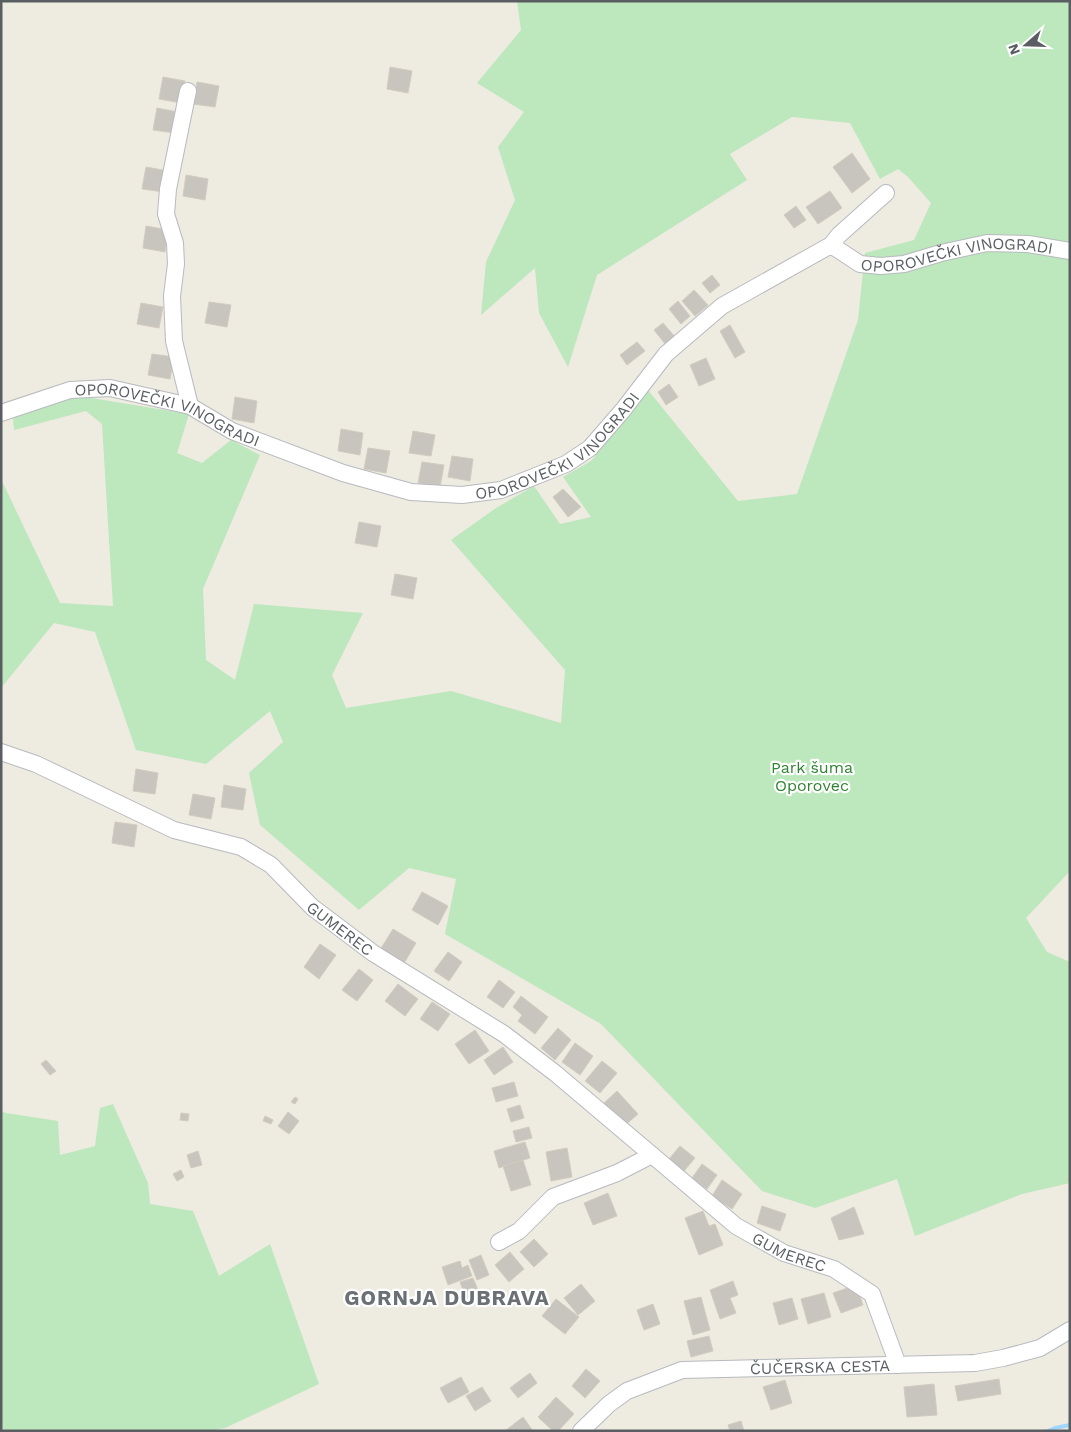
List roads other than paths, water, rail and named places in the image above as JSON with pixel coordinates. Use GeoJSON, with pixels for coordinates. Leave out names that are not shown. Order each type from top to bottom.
{"type":"FeatureCollection","features":[{"type":"Feature","properties":{"kind":"street"},"geometry":{"type":"LineString","coordinates":[[188,91],[168,189],[166,214],[175,243],[176,264],[172,296],[174,341],[190,406]]}},
{"type":"Feature","properties":{"kind":"street"},"geometry":{"type":"LineString","coordinates":[[831,245],[886,193]]}},
{"type":"Feature","properties":{"kind":"street","name":"OPOROVEČKI VINOGRADI"},"geometry":{"type":"LineString","coordinates":[[1,413],[70,390],[110,388],[190,406],[232,431],[343,473],[412,492],[462,495],[501,490],[566,464],[590,448],[623,410],[666,354],[722,306],[831,245],[860,264],[881,266],[904,264],[941,253],[987,243],[1028,244],[1070,251]]}},
{"type":"Feature","properties":{"kind":"street","name":"GUMEREC"},"geometry":{"type":"LineString","coordinates":[[1,752],[36,764],[174,830],[242,847],[271,865],[312,907],[373,953],[504,1034],[555,1073],[736,1226],[784,1253],[834,1269],[872,1294],[898,1365]]}},
{"type":"Feature","properties":{"kind":"street"},"geometry":{"type":"LineString","coordinates":[[499,1242],[519,1231],[553,1197],[617,1173],[652,1155]]}},
{"type":"Feature","properties":{"kind":"street","name":"ČUČERSKA CESTA"},"geometry":{"type":"LineString","coordinates":[[581,1431],[609,1404],[627,1391],[682,1370],[975,1363],[1040,1348],[1070,1330]]}},
{"type":"Feature","properties":{"kind":"waterway"},"geometry":{"type":"LineString","coordinates":[[1048,1431],[1070,1425]]}},
{"type":"Feature","properties":{"kind":"district","name":"GORNJA DUBRAVA"},"geometry":{"type":"Point","coordinates":[447,1298]}},
{"type":"Feature","properties":{"kind":"park label","name":"Park šuma Oporovec"},"geometry":{"type":"Point","coordinates":[812,776]}}]}
